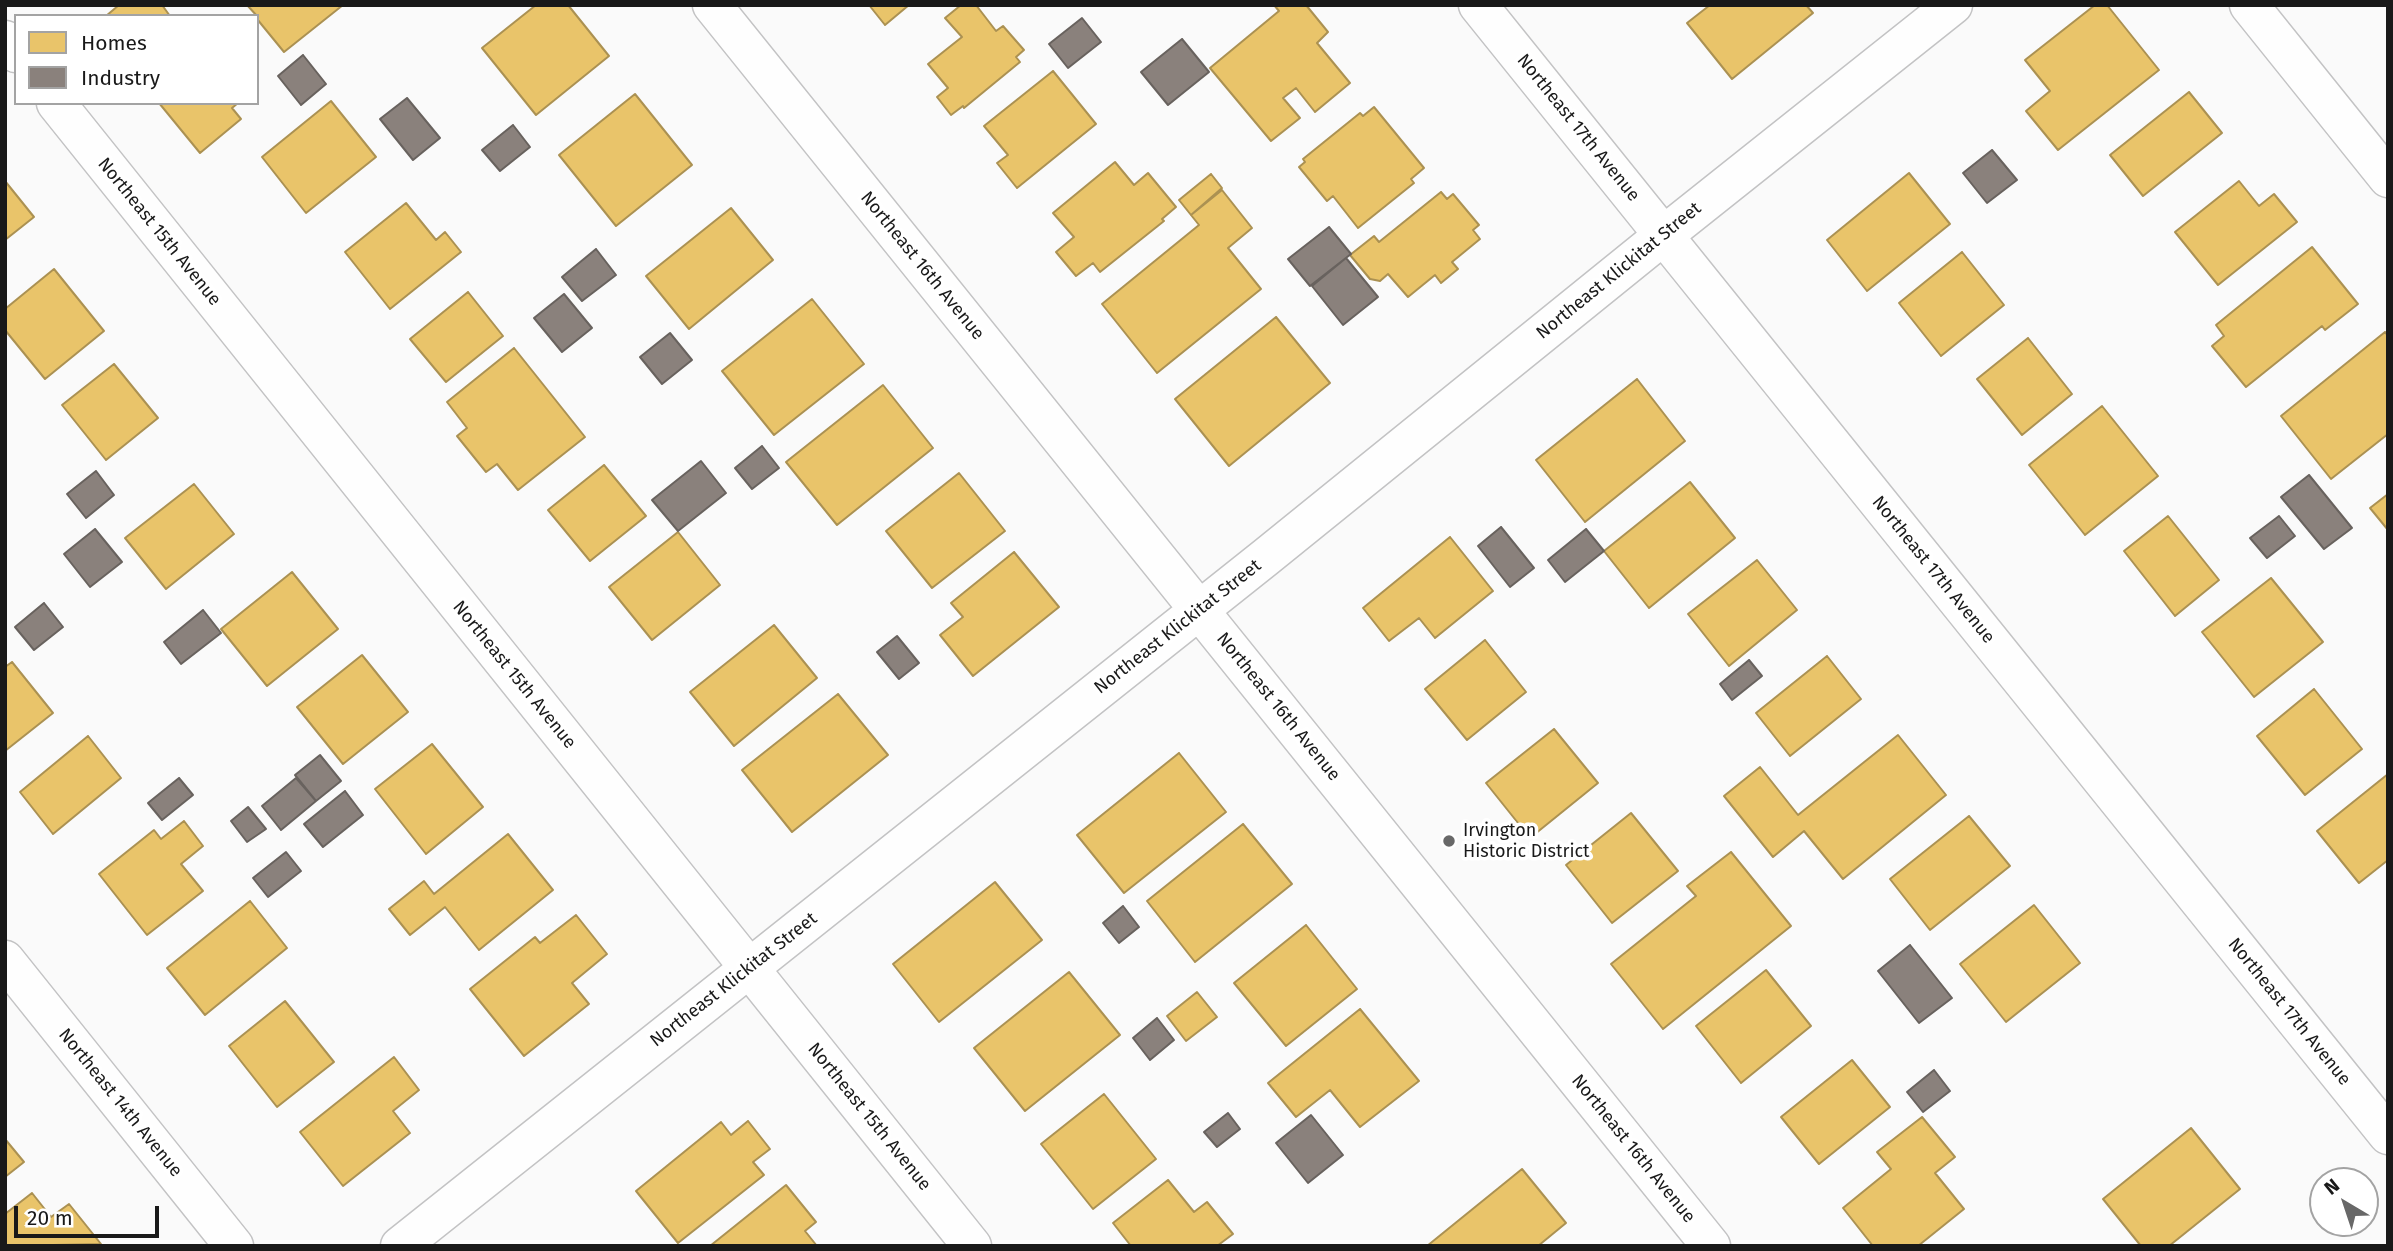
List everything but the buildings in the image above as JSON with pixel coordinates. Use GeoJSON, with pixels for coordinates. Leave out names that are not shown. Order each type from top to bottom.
{"type":"FeatureCollection","features":[{"type":"Feature","properties":{"kind":"street","name":"Northeast 16th Avenue"},"geometry":{"type":"LineString","coordinates":[[712,5],[1712,1246]]}},
{"type":"Feature","properties":{"kind":"street","name":"Northeast 17th Avenue"},"geometry":{"type":"LineString","coordinates":[[1478,5],[2388,1135]]}},
{"type":"Feature","properties":{"kind":"street","name":"Northeast Klickitat Street"},"geometry":{"type":"LineString","coordinates":[[400,1246],[1953,5]]}},
{"type":"Feature","properties":{"kind":"street"},"geometry":{"type":"LineString","coordinates":[[2249,5],[2388,178]]}},
{"type":"Feature","properties":{"kind":"street","name":"Northeast 15th Avenue"},"geometry":{"type":"LineString","coordinates":[[58,105],[972,1246]]}},
{"type":"Feature","properties":{"kind":"street","name":"Northeast 14th Avenue"},"geometry":{"type":"LineString","coordinates":[[5,960],[234,1246]]}},
{"type":"Feature","properties":{"kind":"place","name":"Irvington Historic District"},"geometry":{"type":"Point","coordinates":[1449,841]}}]}
